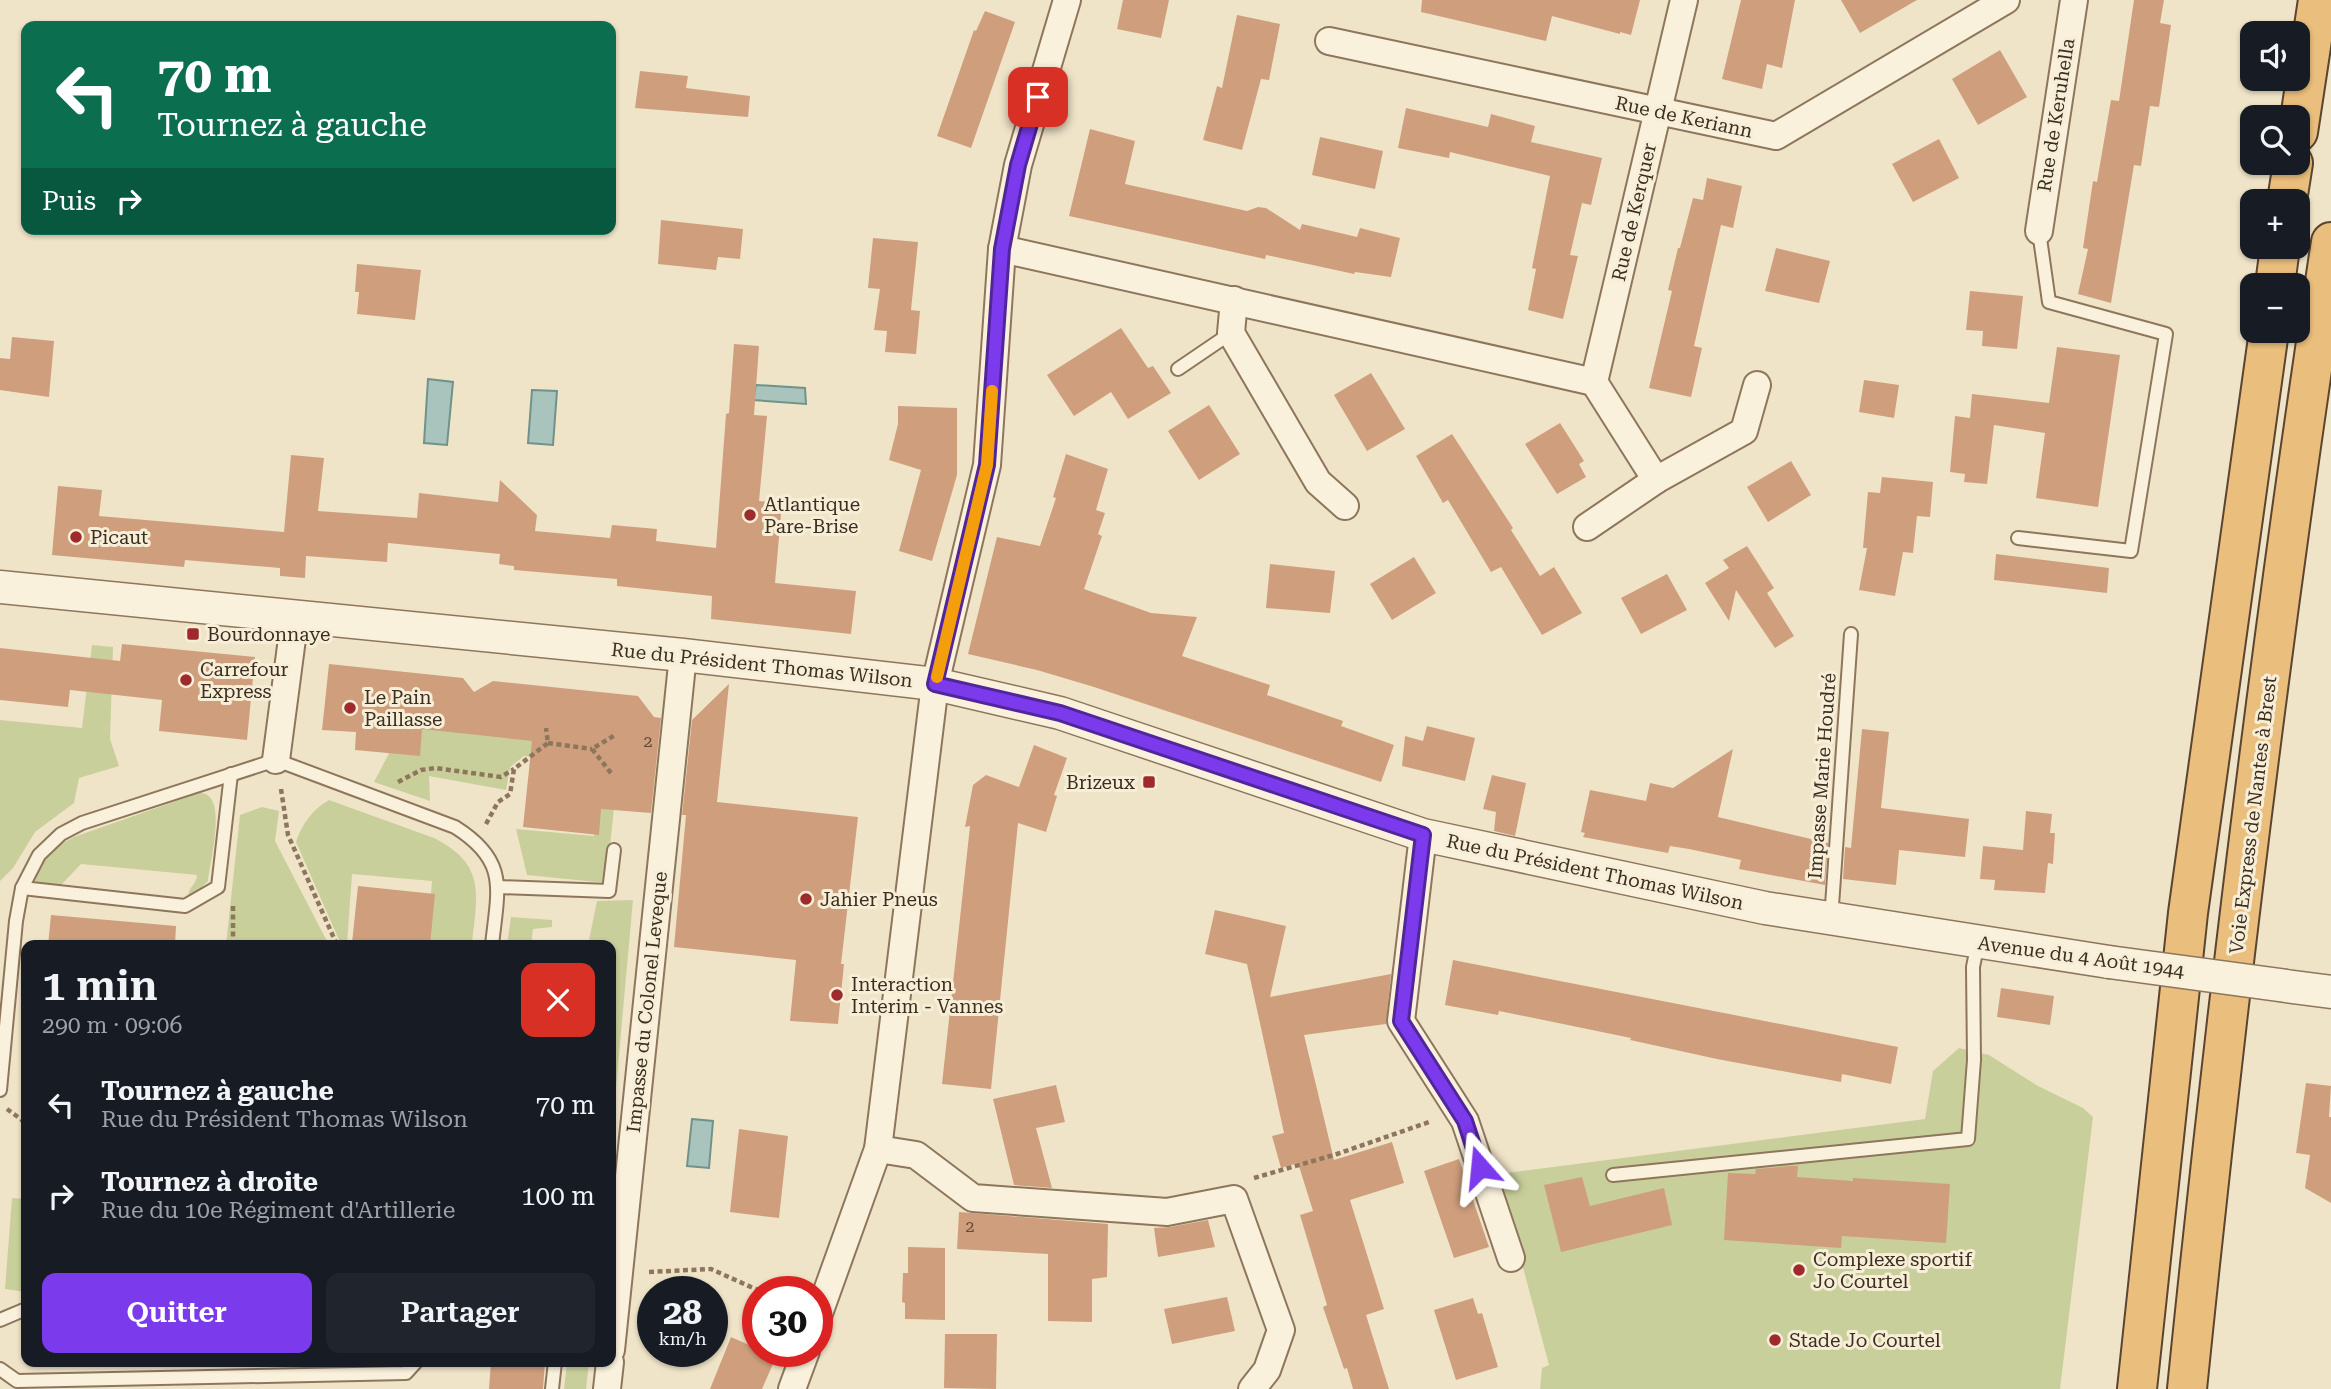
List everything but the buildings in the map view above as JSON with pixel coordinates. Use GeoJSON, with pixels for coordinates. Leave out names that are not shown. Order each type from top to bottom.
{"type":"FeatureCollection","features":[{"type":"Feature","properties":{"kind":"highway"},"geometry":{"type":"LineString","coordinates":[[2302,105],[2318,0]]}},
{"type":"Feature","properties":{"kind":"highway","name":"Voie Express de Nantes à Brest"},"geometry":{"type":"LineString","coordinates":[[2187,1389],[2224,1040],[2258,762],[2331,242]]}},
{"type":"Feature","properties":{"kind":"highway"},"geometry":{"type":"LineString","coordinates":[[2137,1389],[2188,913],[2267,343]]}},
{"type":"Feature","properties":{"kind":"street"},"geometry":{"type":"LineString","coordinates":[[832,1276],[878,1149],[935,684],[987,465],[1002,249],[1018,165],[1067,0]]}},
{"type":"Feature","properties":{"kind":"street","name":"Rue de Kerquer"},"geometry":{"type":"LineString","coordinates":[[1594,382],[1684,0]]}},
{"type":"Feature","properties":{"kind":"street","name":"Rue de Keriann"},"geometry":{"type":"LineString","coordinates":[[1329,41],[1776,136],[2006,0]]}},
{"type":"Feature","properties":{"kind":"street","name":"Rue de Keruhella"},"geometry":{"type":"LineString","coordinates":[[2039,231],[2074,0]]}},
{"type":"Feature","properties":{"kind":"street"},"geometry":{"type":"LineString","coordinates":[[1002,249],[1594,382],[1656,480]]}},
{"type":"Feature","properties":{"kind":"street"},"geometry":{"type":"LineString","coordinates":[[1234,300],[1231,334],[1318,482],[1345,506]]}},
{"type":"Feature","properties":{"kind":"street"},"geometry":{"type":"LineString","coordinates":[[1587,527],[1656,480],[1744,431],[1757,385]]}},
{"type":"Feature","properties":{"kind":"street","name":"Rue du Président Thomas Wilson"},"geometry":{"type":"LineString","coordinates":[[0,587],[682,654],[935,684],[1060,713],[1423,835],[1831,920]]}},
{"type":"Feature","properties":{"kind":"street"},"geometry":{"type":"LineString","coordinates":[[276,760],[295,616]]}},
{"type":"Feature","properties":{"kind":"street","name":"Impasse du Colonel Leveque"},"geometry":{"type":"LineString","coordinates":[[616,1302],[682,654]]}},
{"type":"Feature","properties":{"kind":"street"},"geometry":{"type":"LineString","coordinates":[[1423,835],[1401,1021],[1465,1121],[1511,1258]]}},
{"type":"Feature","properties":{"kind":"street","name":"Avenue du 4 Août 1944"},"geometry":{"type":"LineString","coordinates":[[1831,920],[2316,990]]}},
{"type":"Feature","properties":{"kind":"street"},"geometry":{"type":"LineString","coordinates":[[878,1149],[916,1155],[973,1198],[1167,1212],[1234,1199],[1281,1330],[1266,1370],[1252,1389]]}},
{"type":"Feature","properties":{"kind":"street"},"geometry":{"type":"LineString","coordinates":[[607,1389],[609,1367]]}},
{"type":"Feature","properties":{"kind":"street"},"geometry":{"type":"LineString","coordinates":[[792,1389],[800,1367]]}},
{"type":"Feature","properties":{"kind":"lane"},"geometry":{"type":"LineString","coordinates":[[2018,538],[2131,551],[2166,334],[2049,302],[2039,231]]}},
{"type":"Feature","properties":{"kind":"lane"},"geometry":{"type":"LineString","coordinates":[[1178,369],[1231,334]]}},
{"type":"Feature","properties":{"kind":"lane","name":"Impasse Marie Houdré"},"geometry":{"type":"LineString","coordinates":[[1831,920],[1851,634]]}},
{"type":"Feature","properties":{"kind":"lane"},"geometry":{"type":"LineString","coordinates":[[0,1090],[16,921],[22,888],[39,855],[61,834],[82,823],[276,760],[454,827],[477,841],[493,866],[498,887],[493,940]]}},
{"type":"Feature","properties":{"kind":"lane"},"geometry":{"type":"LineString","coordinates":[[22,888],[186,906],[218,887],[232,774]]}},
{"type":"Feature","properties":{"kind":"lane"},"geometry":{"type":"LineString","coordinates":[[498,887],[609,891],[614,850]]}},
{"type":"Feature","properties":{"kind":"lane"},"geometry":{"type":"LineString","coordinates":[[1613,1175],[1968,1139],[1974,1060],[1973,974],[1978,941]]}},
{"type":"Feature","properties":{"kind":"lane"},"geometry":{"type":"LineString","coordinates":[[0,1320],[21,1311]]}},
{"type":"Feature","properties":{"kind":"lane"},"geometry":{"type":"LineString","coordinates":[[0,1369],[18,1381],[31,1381],[406,1373],[411,1367]]}},
{"type":"Feature","properties":{"kind":"lane"},"geometry":{"type":"LineString","coordinates":[[552,1389],[554,1367]]}},
{"type":"Feature","properties":{"kind":"path"},"geometry":{"type":"LineString","coordinates":[[546,728],[548,743]]}},
{"type":"Feature","properties":{"kind":"path"},"geometry":{"type":"LineString","coordinates":[[592,750],[615,735]]}},
{"type":"Feature","properties":{"kind":"path"},"geometry":{"type":"LineString","coordinates":[[370,796],[421,770],[435,768],[501,777],[548,743],[592,750],[611,773]]}},
{"type":"Feature","properties":{"kind":"path"},"geometry":{"type":"LineString","coordinates":[[276,760],[288,835],[335,940]]}},
{"type":"Feature","properties":{"kind":"path"},"geometry":{"type":"LineString","coordinates":[[477,841],[498,802],[510,794],[514,769]]}},
{"type":"Feature","properties":{"kind":"path"},"geometry":{"type":"LineString","coordinates":[[218,887],[227,888],[234,906],[233,940]]}},
{"type":"Feature","properties":{"kind":"path"},"geometry":{"type":"LineString","coordinates":[[0,1104],[21,1119]]}},
{"type":"Feature","properties":{"kind":"path"},"geometry":{"type":"LineString","coordinates":[[1234,1199],[1256,1176],[1337,1154],[1459,1111]]}},
{"type":"Feature","properties":{"kind":"path"},"geometry":{"type":"LineString","coordinates":[[619,1273],[711,1269],[742,1283]]}},
{"type":"Feature","properties":{"kind":"green space"},"geometry":{"type":"Polygon","coordinates":[[[92,645],[113,647],[110,739],[119,766],[79,778],[74,803],[35,832],[13,868],[0,881],[0,720],[82,728],[92,645]]]}},
{"type":"Feature","properties":{"kind":"green space"},"geometry":{"type":"Polygon","coordinates":[[[421,720],[516,728],[600,764],[524,756],[510,767],[506,790],[429,776],[430,801],[374,782],[397,738],[421,720]]]}},
{"type":"Feature","properties":{"kind":"green space"},"geometry":{"type":"Polygon","coordinates":[[[199,793],[208,795],[213,803],[216,829],[208,881],[188,897],[197,875],[81,864],[61,885],[35,882],[44,860],[74,837],[199,793]]]}},
{"type":"Feature","properties":{"kind":"green space"},"geometry":{"type":"Polygon","coordinates":[[[600,795],[615,799],[606,883],[527,875],[516,829],[594,836],[600,795]]]}},
{"type":"Feature","properties":{"kind":"green space"},"geometry":{"type":"Polygon","coordinates":[[[329,800],[434,838],[451,848],[463,859],[475,883],[476,911],[473,940],[427,940],[432,881],[352,874],[347,940],[339,940],[296,842],[301,829],[318,808],[329,800]]]}},
{"type":"Feature","properties":{"kind":"green space"},"geometry":{"type":"Polygon","coordinates":[[[262,807],[279,811],[275,841],[326,940],[227,940],[240,815],[262,807]]]}},
{"type":"Feature","properties":{"kind":"green space"},"geometry":{"type":"Polygon","coordinates":[[[633,900],[616,1088],[616,940],[589,940],[597,901],[633,900]]]}},
{"type":"Feature","properties":{"kind":"green space"},"geometry":{"type":"Polygon","coordinates":[[[511,917],[552,920],[552,927],[533,929],[532,940],[508,940],[511,917]]]}},
{"type":"Feature","properties":{"kind":"green space","name":"Complexe sportif Jo Courtel"},"geometry":{"type":"Polygon","coordinates":[[[1959,1048],[1989,1055],[2038,1086],[2083,1108],[2093,1117],[2060,1389],[1540,1389],[1542,1368],[1549,1365],[1498,1174],[1925,1119],[1933,1071],[1959,1048]]]}},
{"type":"Feature","properties":{"kind":"green space"},"geometry":{"type":"Polygon","coordinates":[[[12,1198],[21,1199],[21,1291],[5,1289],[12,1198]]]}},
{"type":"Feature","properties":{"kind":"green space"},"geometry":{"type":"Polygon","coordinates":[[[566,1367],[588,1367],[586,1389],[564,1389],[566,1367]]]}},
{"type":"Feature","properties":{"kind":"water"},"geometry":{"type":"Polygon","coordinates":[[[428,379],[453,382],[447,445],[424,443],[428,379]]]}},
{"type":"Feature","properties":{"kind":"water"},"geometry":{"type":"Polygon","coordinates":[[[756,385],[805,388],[806,404],[753,400],[756,385]]]}},
{"type":"Feature","properties":{"kind":"water"},"geometry":{"type":"Polygon","coordinates":[[[532,390],[557,391],[553,445],[528,443],[532,390]]]}},
{"type":"Feature","properties":{"kind":"water"},"geometry":{"type":"Polygon","coordinates":[[[692,1119],[713,1121],[709,1168],[687,1166],[692,1119]]]}},
{"type":"Feature","properties":{"kind":"slow traffic"},"geometry":{"type":"LineString","coordinates":[[937,677],[987,465],[992,391]]}},
{"type":"Feature","properties":{"kind":"place","name":"Atlantique Pare-Brise"},"geometry":{"type":"Point","coordinates":[750,515]}},
{"type":"Feature","properties":{"kind":"place","name":"Picaut"},"geometry":{"type":"Point","coordinates":[76,537]}},
{"type":"Feature","properties":{"kind":"place","name":"Bourdonnaye"},"geometry":{"type":"Point","coordinates":[193,634]}},
{"type":"Feature","properties":{"kind":"place","name":"Carrefour Express"},"geometry":{"type":"Point","coordinates":[186,680]}},
{"type":"Feature","properties":{"kind":"place","name":"Le Pain Paillasse"},"geometry":{"type":"Point","coordinates":[350,708]}},
{"type":"Feature","properties":{"kind":"place","name":"Brizeux"},"geometry":{"type":"Point","coordinates":[1149,782]}},
{"type":"Feature","properties":{"kind":"place","name":"Jahier Pneus"},"geometry":{"type":"Point","coordinates":[806,899]}},
{"type":"Feature","properties":{"kind":"place","name":"Interaction Interim - Vannes"},"geometry":{"type":"Point","coordinates":[837,995]}},
{"type":"Feature","properties":{"kind":"place","name":"Complexe sportif Jo Courtel"},"geometry":{"type":"Point","coordinates":[1799,1270]}},
{"type":"Feature","properties":{"kind":"place","name":"Stade Jo Courtel"},"geometry":{"type":"Point","coordinates":[1775,1340]}},
{"type":"Feature","properties":{"kind":"route"},"geometry":{"type":"LineString","coordinates":[[1038,97],[1018,165],[1002,249],[987,465],[935,684],[1060,713],[1423,835],[1401,1021],[1465,1121],[1480,1167]]}}]}
